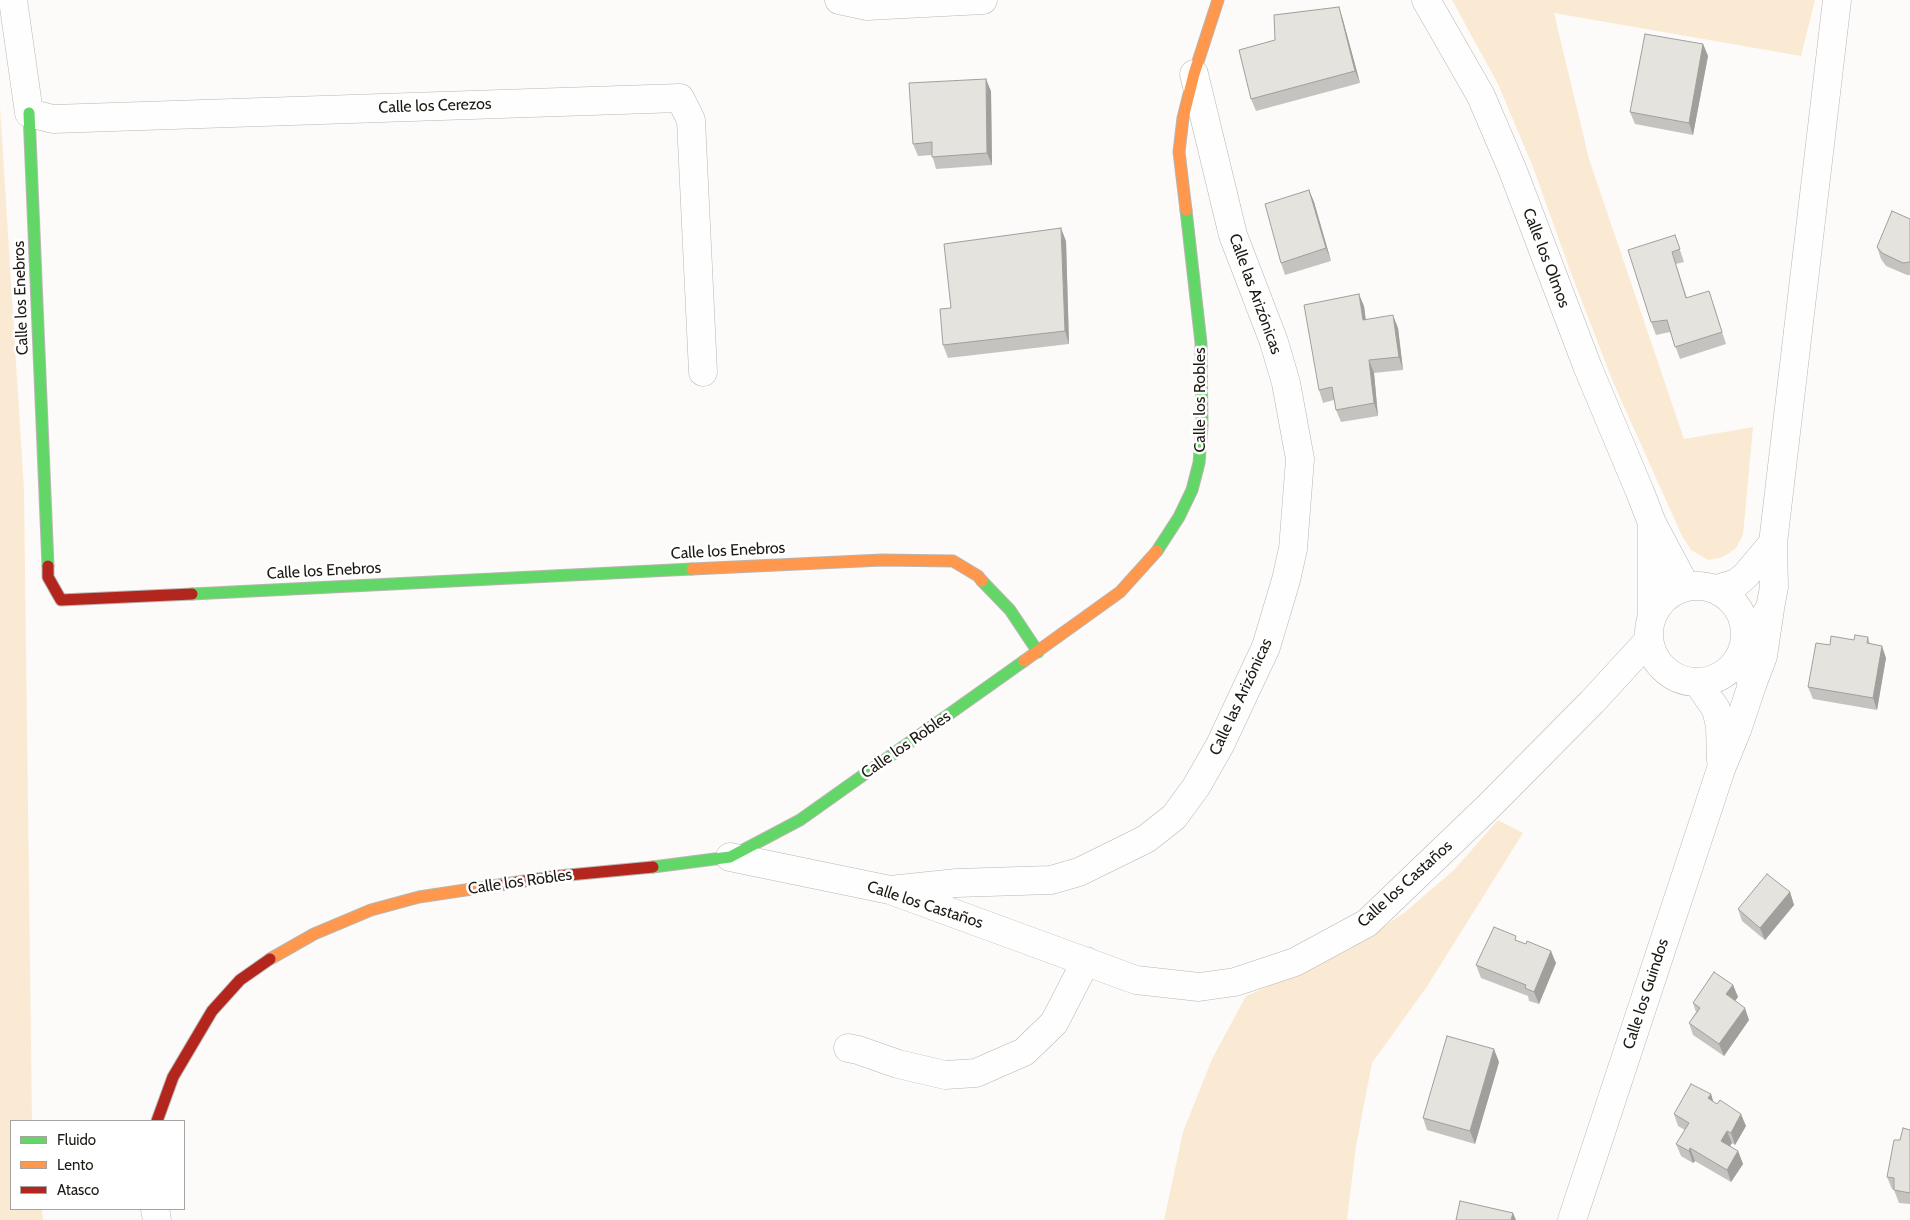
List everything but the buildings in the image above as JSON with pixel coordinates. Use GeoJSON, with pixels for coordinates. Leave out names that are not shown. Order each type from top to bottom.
{"type":"FeatureCollection","features":[{"type":"Feature","properties":{"kind":"street"},"geometry":{"type":"LineString","coordinates":[[13,0],[29,113]]}},
{"type":"Feature","properties":{"kind":"street"},"geometry":{"type":"LineString","coordinates":[[839,0],[867,6],[922,5],[983,0]]}},
{"type":"Feature","properties":{"kind":"street","name":"Calle los Robles"},"geometry":{"type":"LineString","coordinates":[[157,1120],[173,1077],[212,1011],[240,980],[275,955],[314,934],[371,910],[419,897],[558,876],[629,870],[730,857],[800,820],[1120,592],[1140,571],[1154,555],[1179,516],[1192,490],[1199,463],[1202,426],[1201,343],[1179,152],[1183,118],[1194,74],[1218,0]]}},
{"type":"Feature","properties":{"kind":"street","name":"Calle los Olmos"},"geometry":{"type":"LineString","coordinates":[[1426,0],[1481,96],[1513,171],[1588,368],[1652,524],[1686,587]]}},
{"type":"Feature","properties":{"kind":"street"},"geometry":{"type":"LineString","coordinates":[[1752,685],[1763,656],[1774,587],[1774,543],[1836,0]]}},
{"type":"Feature","properties":{"kind":"street","name":"Calle las Arizónicas"},"geometry":{"type":"LineString","coordinates":[[890,890],[957,884],[1050,880],[1079,872],[1146,840],[1174,817],[1196,787],[1220,745],[1266,647],[1293,549],[1300,459],[1286,383],[1274,342],[1233,235],[1194,74]]}},
{"type":"Feature","properties":{"kind":"street","name":"Calle los Cerezos"},"geometry":{"type":"LineString","coordinates":[[29,113],[53,118],[680,98],[691,120],[703,372]]}},
{"type":"Feature","properties":{"kind":"street","name":"Calle los Enebros"},"geometry":{"type":"LineString","coordinates":[[29,113],[48,578],[61,600],[872,560],[953,561],[978,576],[1004,603],[1038,652]]}},
{"type":"Feature","properties":{"kind":"street","name":"Calle los Olmos"},"geometry":{"type":"LineString","coordinates":[[1650,628],[1652,524]]}},
{"type":"Feature","properties":{"kind":"street"},"geometry":{"type":"LineString","coordinates":[[1717,589],[1737,583],[1742,579],[1774,543]]}},
{"type":"Feature","properties":{"kind":"street"},"geometry":{"type":"LineString","coordinates":[[1752,685],[1743,648],[1743,618],[1733,601],[1717,589],[1702,586],[1686,587],[1672,593],[1660,603],[1650,628],[1652,652],[1662,668],[1678,680],[1698,683],[1714,680],[1729,671],[1743,648],[1770,608]]}},
{"type":"Feature","properties":{"kind":"street","name":"Calle los Castaños"},"geometry":{"type":"LineString","coordinates":[[730,857],[890,890],[1136,980],[1198,987],[1236,982],[1295,962],[1367,923],[1488,807],[1592,702],[1650,628]]}},
{"type":"Feature","properties":{"kind":"street","name":"Calle los Castaños"},"geometry":{"type":"LineString","coordinates":[[1592,702],[1636,678],[1662,668]]}},
{"type":"Feature","properties":{"kind":"street","name":"Calle los Guindos"},"geometry":{"type":"LineString","coordinates":[[1698,683],[1716,709],[1720,726],[1721,769]]}},
{"type":"Feature","properties":{"kind":"street","name":"Calle los Guindos"},"geometry":{"type":"LineString","coordinates":[[1572,1220],[1721,769],[1737,730],[1752,685]]}},
{"type":"Feature","properties":{"kind":"street"},"geometry":{"type":"LineString","coordinates":[[848,1048],[898,1064],[945,1075],[976,1074],[1024,1052],[1054,1022],[1086,961]]}},
{"type":"Feature","properties":{"kind":"shaded area"},"geometry":{"type":"Polygon","coordinates":[[[1452,0],[1815,0],[1801,56],[1554,13],[1589,159],[1684,439],[1753,427],[1743,535],[1736,548],[1720,558],[1708,560],[1691,550],[1682,536],[1613,382],[1533,167],[1498,84],[1452,0]]]}},
{"type":"Feature","properties":{"kind":"shaded area"},"geometry":{"type":"Polygon","coordinates":[[[0,106],[24,490],[32,1120],[10,1120],[10,1210],[42,1210],[43,1220],[0,1220],[0,106]]]}},
{"type":"Feature","properties":{"kind":"shaded area"},"geometry":{"type":"Polygon","coordinates":[[[1498,820],[1523,833],[1426,988],[1372,1063],[1356,1146],[1347,1220],[1164,1220],[1183,1132],[1212,1059],[1246,996],[1348,950],[1404,913],[1454,870],[1498,820]]]}},
{"type":"Feature","properties":{"kind":"traffic: fast"},"geometry":{"type":"LineString","coordinates":[[29,113],[48,566]]}},
{"type":"Feature","properties":{"kind":"traffic: fast"},"geometry":{"type":"LineString","coordinates":[[1157,551],[1179,517],[1192,490],[1199,463],[1202,426],[1201,343],[1186,210]]}},
{"type":"Feature","properties":{"kind":"traffic: fast"},"geometry":{"type":"LineString","coordinates":[[192,594],[692,569]]}},
{"type":"Feature","properties":{"kind":"traffic: fast"},"geometry":{"type":"LineString","coordinates":[[982,581],[1010,610],[1038,652]]}},
{"type":"Feature","properties":{"kind":"traffic: fast"},"geometry":{"type":"LineString","coordinates":[[653,867],[730,857],[800,820],[1024,661]]}},
{"type":"Feature","properties":{"kind":"traffic: slow"},"geometry":{"type":"LineString","coordinates":[[1186,210],[1179,152],[1183,118],[1194,74],[1218,0]]}},
{"type":"Feature","properties":{"kind":"traffic: slow"},"geometry":{"type":"LineString","coordinates":[[1024,661],[1120,592],[1157,551]]}},
{"type":"Feature","properties":{"kind":"traffic: slow"},"geometry":{"type":"LineString","coordinates":[[692,569],[882,560],[953,561],[978,576],[982,581]]}},
{"type":"Feature","properties":{"kind":"traffic: slow"},"geometry":{"type":"LineString","coordinates":[[270,959],[314,934],[371,910],[419,897],[505,884]]}},
{"type":"Feature","properties":{"kind":"traffic: jam"},"geometry":{"type":"LineString","coordinates":[[48,566],[48,577],[61,600],[192,594]]}},
{"type":"Feature","properties":{"kind":"traffic: jam"},"geometry":{"type":"LineString","coordinates":[[505,884],[558,876],[653,867]]}},
{"type":"Feature","properties":{"kind":"traffic: jam"},"geometry":{"type":"LineString","coordinates":[[157,1120],[173,1077],[212,1011],[240,980],[270,959]]}}]}
